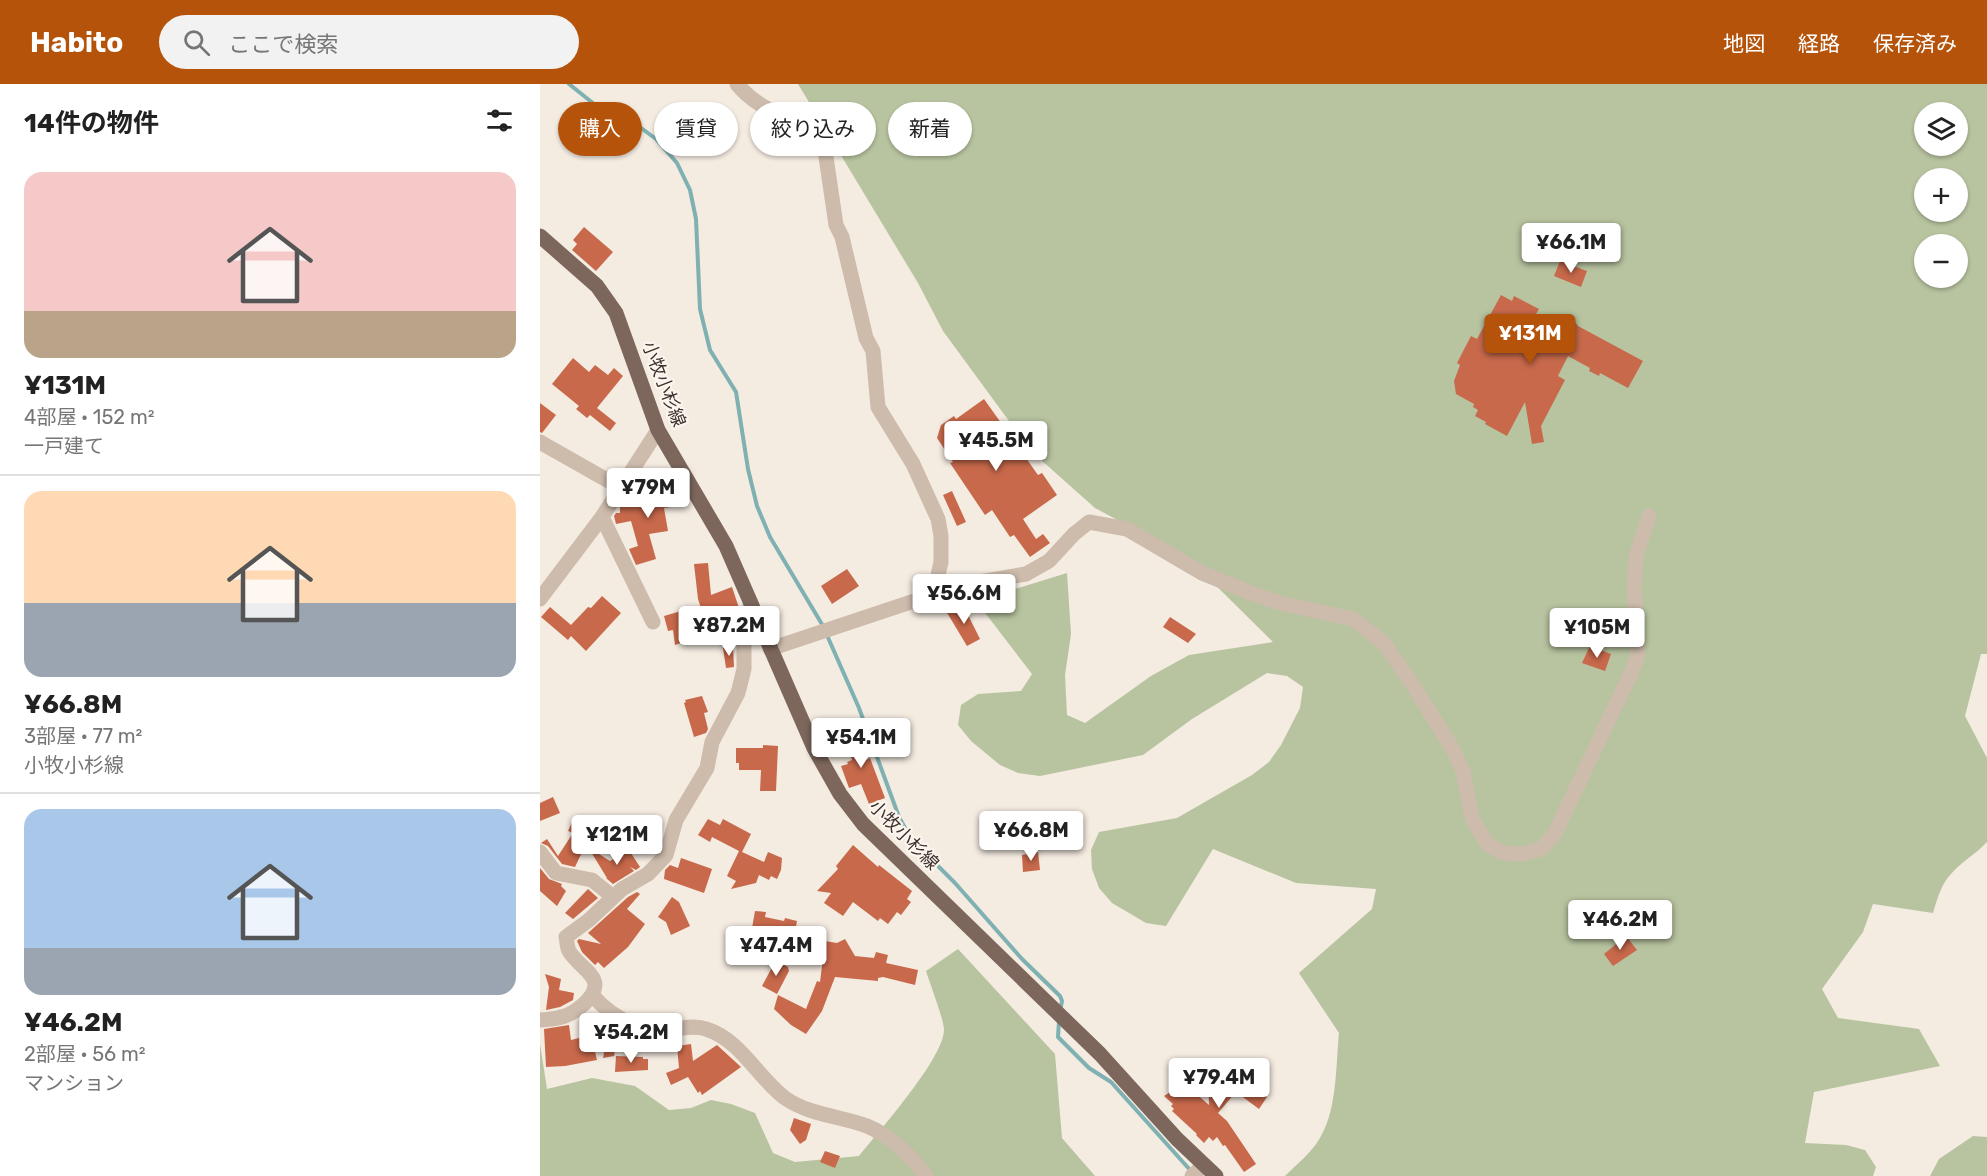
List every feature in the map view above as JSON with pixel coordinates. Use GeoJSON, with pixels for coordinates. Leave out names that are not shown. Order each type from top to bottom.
{"type":"FeatureCollection","features":[{"type":"Feature","properties":{"kind":"main road","name":"小牧小杉線"},"geometry":{"type":"LineString","coordinates":[[540,236],[597,286],[616,314],[658,430],[726,546],[814,748],[846,802],[863,824],[1100,1054],[1177,1139],[1199,1170],[1216,1176]]}},
{"type":"Feature","properties":{"kind":"street"},"geometry":{"type":"LineString","coordinates":[[736,84],[772,112],[790,116],[807,114],[820,123],[836,225],[842,237],[866,338],[873,351],[878,407],[913,464],[938,519],[941,536],[941,562],[936,584],[937,593]]}},
{"type":"Feature","properties":{"kind":"street"},"geometry":{"type":"LineString","coordinates":[[540,599],[602,517],[658,430]]}},
{"type":"Feature","properties":{"kind":"street"},"geometry":{"type":"LineString","coordinates":[[540,442],[621,488]]}},
{"type":"Feature","properties":{"kind":"street"},"geometry":{"type":"LineString","coordinates":[[770,649],[962,585],[1026,574],[1049,561],[1074,534],[1089,522],[1127,529],[1202,573],[1280,603],[1353,619],[1383,642],[1452,748],[1463,771],[1472,818],[1487,844],[1504,854],[1522,854],[1541,849],[1554,835],[1638,655],[1634,587],[1636,556],[1649,516]]}},
{"type":"Feature","properties":{"kind":"street"},"geometry":{"type":"LineString","coordinates":[[602,517],[653,622]]}},
{"type":"Feature","properties":{"kind":"street"},"geometry":{"type":"LineString","coordinates":[[540,1020],[557,1019],[574,1013],[593,996],[595,985],[589,970],[570,952],[566,937],[594,916],[612,896],[648,874],[666,855],[676,820],[707,768],[712,742],[738,693],[744,669],[746,637],[744,625],[751,603]]}},
{"type":"Feature","properties":{"kind":"street"},"geometry":{"type":"LineString","coordinates":[[540,852],[556,873],[592,880],[612,896]]}},
{"type":"Feature","properties":{"kind":"street"},"geometry":{"type":"LineString","coordinates":[[593,996],[622,1021],[634,1026],[665,1029],[700,1027],[717,1034],[743,1053],[784,1097],[805,1108],[867,1126],[883,1135],[916,1163],[926,1176]]}},
{"type":"Feature","properties":{"kind":"green space"},"geometry":{"type":"Polygon","coordinates":[[[798,84],[1987,84],[1987,654],[1981,654],[1965,716],[1987,758],[1987,842],[1948,878],[1940,892],[1933,913],[1873,904],[1863,932],[1822,989],[1838,1018],[1919,1029],[1940,1066],[1814,1092],[1805,1143],[1846,1145],[1865,1150],[1876,1167],[1873,1176],[1285,1176],[1315,1146],[1327,1123],[1335,1085],[1339,1033],[1299,973],[1372,909],[1376,889],[1296,883],[1213,849],[1166,926],[1146,923],[1112,903],[1099,888],[1092,869],[1091,850],[1099,832],[1177,818],[1252,775],[1269,762],[1281,745],[1300,708],[1303,687],[1287,676],[1267,673],[1192,719],[1143,755],[1040,776],[1018,773],[1000,765],[971,741],[958,725],[961,705],[978,694],[1021,691],[1032,674],[976,601],[1067,573],[1071,634],[1065,675],[1067,715],[1085,723],[1151,676],[1189,655],[1273,642],[1187,557],[1095,508],[1031,451],[943,331],[918,283],[841,156],[876,156],[876,102],[809,102],[798,84]]]}},
{"type":"Feature","properties":{"kind":"green space"},"geometry":{"type":"Polygon","coordinates":[[[958,949],[1055,1054],[1062,1138],[1095,1176],[540,1176],[540,1044],[547,1089],[592,1078],[635,1086],[669,1110],[691,1108],[711,1100],[731,1104],[755,1113],[773,1153],[795,1162],[859,1156],[909,1094],[934,1057],[944,1029],[926,971],[958,949]]]}},
{"type":"Feature","properties":{"kind":"green space"},"geometry":{"type":"Polygon","coordinates":[[[1973,1136],[1987,1137],[1987,1176],[1930,1176],[1939,1159],[1973,1136]]]}},
{"type":"Feature","properties":{"kind":"building"},"geometry":{"type":"Polygon","coordinates":[[[584,227],[613,252],[596,271],[572,250],[577,244],[573,240],[584,227]]]}},
{"type":"Feature","properties":{"kind":"building"},"geometry":{"type":"Polygon","coordinates":[[[1560,261],[1587,271],[1581,287],[1554,276],[1560,261]]]}},
{"type":"Feature","properties":{"kind":"building"},"geometry":{"type":"Polygon","coordinates":[[[1501,295],[1512,301],[1514,296],[1539,309],[1536,314],[1558,326],[1562,318],[1574,321],[1578,326],[1643,361],[1628,388],[1600,373],[1599,376],[1589,371],[1590,368],[1568,356],[1558,376],[1565,380],[1541,426],[1544,442],[1532,444],[1525,402],[1507,436],[1485,424],[1486,422],[1475,416],[1478,410],[1473,407],[1474,404],[1456,394],[1454,381],[1460,365],[1457,363],[1471,336],[1477,339],[1501,295]]]}},
{"type":"Feature","properties":{"kind":"building"},"geometry":{"type":"Polygon","coordinates":[[[573,358],[589,372],[595,365],[608,375],[614,368],[623,376],[597,408],[616,423],[610,431],[590,415],[587,418],[576,409],[579,406],[552,384],[573,358]]]}},
{"type":"Feature","properties":{"kind":"building"},"geometry":{"type":"Polygon","coordinates":[[[984,399],[1038,475],[1042,473],[1057,495],[1023,519],[1036,539],[1043,534],[1050,543],[1030,557],[1014,535],[1010,537],[992,510],[985,515],[950,463],[953,462],[937,438],[941,425],[954,416],[956,419],[984,399]]]}},
{"type":"Feature","properties":{"kind":"building"},"geometry":{"type":"Polygon","coordinates":[[[540,403],[556,415],[542,433],[540,432],[540,403]]]}},
{"type":"Feature","properties":{"kind":"building"},"geometry":{"type":"Polygon","coordinates":[[[675,485],[678,506],[664,508],[668,531],[649,534],[656,559],[636,565],[629,549],[638,546],[631,521],[616,524],[614,516],[620,513],[620,507],[626,506],[625,503],[643,499],[631,492],[675,485]]]}},
{"type":"Feature","properties":{"kind":"building"},"geometry":{"type":"Polygon","coordinates":[[[952,491],[966,522],[957,526],[943,495],[952,491]]]}},
{"type":"Feature","properties":{"kind":"building"},"geometry":{"type":"Polygon","coordinates":[[[708,563],[711,595],[732,587],[739,608],[720,615],[724,628],[675,645],[673,630],[668,631],[664,616],[681,611],[686,629],[707,627],[698,599],[694,564],[708,563]]]}},
{"type":"Feature","properties":{"kind":"building"},"geometry":{"type":"Polygon","coordinates":[[[847,569],[859,586],[832,604],[821,586],[847,569]]]}},
{"type":"Feature","properties":{"kind":"building"},"geometry":{"type":"Polygon","coordinates":[[[602,596],[621,613],[586,651],[571,636],[568,640],[541,617],[550,607],[571,625],[602,596]]]}},
{"type":"Feature","properties":{"kind":"building"},"geometry":{"type":"Polygon","coordinates":[[[963,605],[980,639],[967,646],[946,611],[963,605]]]}},
{"type":"Feature","properties":{"kind":"building"},"geometry":{"type":"Polygon","coordinates":[[[1170,617],[1196,634],[1188,643],[1163,627],[1170,617]]]}},
{"type":"Feature","properties":{"kind":"building"},"geometry":{"type":"Polygon","coordinates":[[[733,646],[734,667],[726,668],[723,648],[733,646]]]}},
{"type":"Feature","properties":{"kind":"building"},"geometry":{"type":"Polygon","coordinates":[[[1590,646],[1611,654],[1605,671],[1582,663],[1590,646]]]}},
{"type":"Feature","properties":{"kind":"building"},"geometry":{"type":"Polygon","coordinates":[[[702,696],[708,712],[704,713],[708,729],[706,733],[694,737],[684,703],[685,700],[702,696]]]}},
{"type":"Feature","properties":{"kind":"building"},"geometry":{"type":"Polygon","coordinates":[[[857,727],[866,760],[870,758],[885,798],[869,804],[861,784],[849,788],[841,766],[852,760],[844,731],[857,727]]]}},
{"type":"Feature","properties":{"kind":"building"},"geometry":{"type":"Polygon","coordinates":[[[763,745],[778,746],[776,791],[760,791],[761,770],[739,770],[739,763],[736,763],[736,748],[763,748],[763,745]]]}},
{"type":"Feature","properties":{"kind":"building"},"geometry":{"type":"Polygon","coordinates":[[[553,797],[560,813],[540,821],[540,803],[553,797]]]}},
{"type":"Feature","properties":{"kind":"building"},"geometry":{"type":"Polygon","coordinates":[[[626,816],[658,843],[650,853],[618,826],[626,816]]]}},
{"type":"Feature","properties":{"kind":"building"},"geometry":{"type":"Polygon","coordinates":[[[577,819],[594,827],[575,867],[562,864],[548,846],[541,843],[547,839],[558,856],[573,833],[568,831],[573,820],[577,819]]]}},
{"type":"Feature","properties":{"kind":"building"},"geometry":{"type":"Polygon","coordinates":[[[708,819],[720,825],[723,819],[751,834],[742,852],[764,862],[768,852],[782,858],[781,870],[777,879],[771,876],[769,880],[759,875],[756,883],[731,889],[736,881],[727,876],[739,851],[712,837],[710,842],[698,835],[708,819]]]}},
{"type":"Feature","properties":{"kind":"building"},"geometry":{"type":"Polygon","coordinates":[[[853,845],[878,867],[879,865],[912,891],[907,899],[911,902],[901,915],[897,912],[888,924],[880,918],[878,921],[853,902],[843,916],[824,903],[831,893],[817,891],[838,869],[836,866],[853,845]]]}},
{"type":"Feature","properties":{"kind":"building"},"geometry":{"type":"Polygon","coordinates":[[[588,847],[610,861],[629,850],[640,867],[636,870],[630,867],[634,871],[613,884],[606,878],[588,847]]]}},
{"type":"Feature","properties":{"kind":"building"},"geometry":{"type":"Polygon","coordinates":[[[1038,852],[1040,870],[1023,872],[1022,855],[1038,852]]]}},
{"type":"Feature","properties":{"kind":"building"},"geometry":{"type":"Polygon","coordinates":[[[681,858],[712,869],[704,893],[664,879],[665,870],[670,865],[678,868],[681,858]]]}},
{"type":"Feature","properties":{"kind":"building"},"geometry":{"type":"Polygon","coordinates":[[[540,868],[549,879],[562,884],[561,886],[566,891],[557,906],[540,891],[540,868]]]}},
{"type":"Feature","properties":{"kind":"building"},"geometry":{"type":"Polygon","coordinates":[[[588,889],[598,898],[573,919],[565,913],[588,889]]]}},
{"type":"Feature","properties":{"kind":"building"},"geometry":{"type":"Polygon","coordinates":[[[637,892],[640,894],[627,909],[645,924],[628,947],[604,968],[598,962],[595,965],[582,952],[577,941],[579,939],[601,944],[588,933],[628,897],[637,892]]]}},
{"type":"Feature","properties":{"kind":"building"},"geometry":{"type":"Polygon","coordinates":[[[672,897],[679,902],[690,926],[671,935],[666,922],[658,917],[672,897]]]}},
{"type":"Feature","properties":{"kind":"building"},"geometry":{"type":"Polygon","coordinates":[[[755,911],[766,912],[765,917],[797,921],[793,943],[759,935],[752,928],[755,911]]]}},
{"type":"Feature","properties":{"kind":"building"},"geometry":{"type":"Polygon","coordinates":[[[1626,936],[1637,950],[1613,966],[1604,954],[1626,936]]]}},
{"type":"Feature","properties":{"kind":"building"},"geometry":{"type":"Polygon","coordinates":[[[845,939],[855,956],[874,958],[876,952],[888,955],[886,963],[918,970],[915,985],[883,977],[878,978],[878,981],[835,977],[822,1011],[806,1034],[791,1025],[774,1009],[778,995],[806,1009],[817,981],[820,982],[825,941],[837,943],[845,939]]]}},
{"type":"Feature","properties":{"kind":"building"},"geometry":{"type":"Polygon","coordinates":[[[776,960],[788,967],[789,971],[777,994],[762,986],[776,960]]]}},
{"type":"Feature","properties":{"kind":"building"},"geometry":{"type":"Polygon","coordinates":[[[545,974],[561,979],[559,990],[574,993],[573,1000],[560,1007],[546,1010],[549,987],[545,974]]]}},
{"type":"Feature","properties":{"kind":"building"},"geometry":{"type":"Polygon","coordinates":[[[569,1025],[571,1040],[591,1035],[597,1060],[546,1067],[544,1029],[569,1025]]]}},
{"type":"Feature","properties":{"kind":"building"},"geometry":{"type":"Polygon","coordinates":[[[609,1026],[619,1028],[614,1056],[603,1058],[609,1026]]]}},
{"type":"Feature","properties":{"kind":"building"},"geometry":{"type":"Polygon","coordinates":[[[691,1044],[693,1061],[717,1045],[741,1067],[702,1095],[700,1091],[698,1093],[688,1077],[671,1085],[666,1073],[679,1068],[677,1046],[691,1044]]]}},
{"type":"Feature","properties":{"kind":"building"},"geometry":{"type":"Polygon","coordinates":[[[616,1056],[648,1059],[648,1070],[615,1072],[616,1056]]]}},
{"type":"Feature","properties":{"kind":"building"},"geometry":{"type":"Polygon","coordinates":[[[1257,1065],[1268,1073],[1256,1090],[1267,1097],[1259,1109],[1236,1092],[1218,1113],[1227,1121],[1256,1164],[1244,1172],[1217,1137],[1213,1141],[1209,1137],[1204,1143],[1172,1111],[1173,1104],[1164,1096],[1184,1083],[1209,1105],[1208,1073],[1241,1074],[1244,1070],[1250,1075],[1257,1065]]]}},
{"type":"Feature","properties":{"kind":"building"},"geometry":{"type":"Polygon","coordinates":[[[794,1118],[811,1124],[806,1140],[800,1144],[790,1130],[794,1118]]]}},
{"type":"Feature","properties":{"kind":"building"},"geometry":{"type":"Polygon","coordinates":[[[825,1151],[840,1156],[835,1168],[820,1162],[825,1151]]]}},
{"type":"Feature","properties":{"kind":"waterway"},"geometry":{"type":"LineString","coordinates":[[569,84],[594,104],[637,125],[656,139],[677,163],[690,190],[696,219],[700,309],[710,350],[736,392],[748,469],[757,506],[770,537],[823,626]]}},
{"type":"Feature","properties":{"kind":"waterway"},"geometry":{"type":"LineString","coordinates":[[826,633],[859,708],[899,817],[911,839],[955,883],[1022,959],[1060,996],[1062,1001],[1060,1011]]}},
{"type":"Feature","properties":{"kind":"waterway"},"geometry":{"type":"LineString","coordinates":[[1059,1021],[1058,1037],[1089,1068],[1111,1082],[1191,1171]]}}]}
